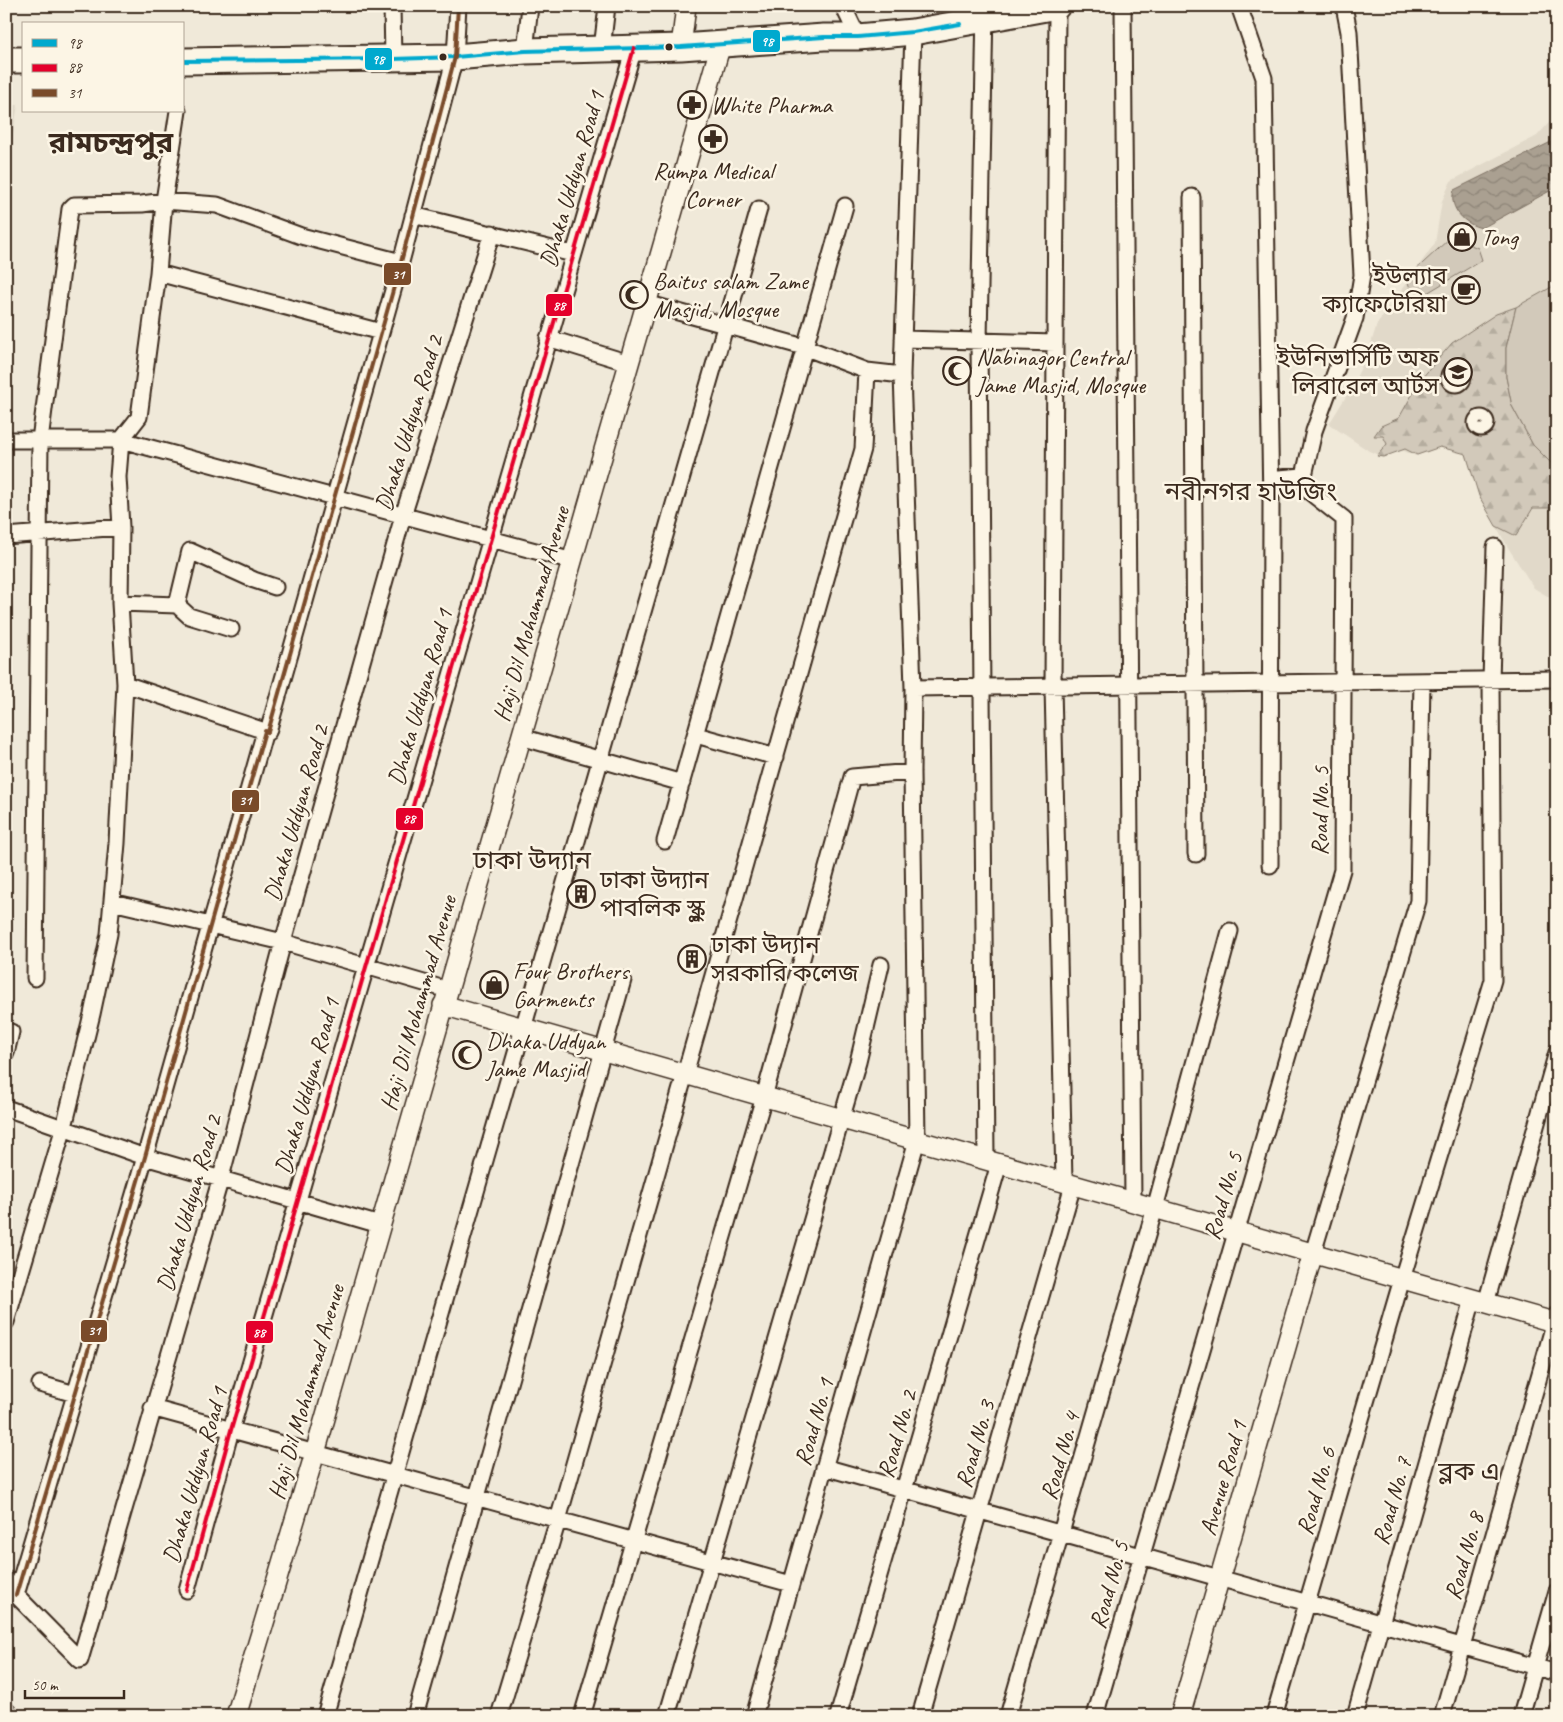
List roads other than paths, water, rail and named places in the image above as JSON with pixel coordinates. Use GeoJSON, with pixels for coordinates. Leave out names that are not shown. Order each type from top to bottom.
{"type":"FeatureCollection","features":[{"type":"Feature","properties":{"kind":"highway"},"geometry":{"type":"LineString","coordinates":[[185,65],[455,57],[525,50],[681,47],[824,37],[858,37],[913,32],[984,13],[1055,6]]}},
{"type":"Feature","properties":{"kind":"highway"},"geometry":{"type":"LineString","coordinates":[[6,60],[22,60]]}},
{"type":"Feature","properties":{"kind":"street"},"geometry":{"type":"LineString","coordinates":[[392,6],[393,59]]}},
{"type":"Feature","properties":{"kind":"street"},"geometry":{"type":"LineString","coordinates":[[16,1595],[145,1158],[210,923],[266,732],[268,732],[401,262],[455,57],[458,6]]}},
{"type":"Feature","properties":{"kind":"street"},"geometry":{"type":"LineString","coordinates":[[525,50],[530,6]]}},
{"type":"Feature","properties":{"kind":"street"},"geometry":{"type":"LineString","coordinates":[[602,49],[607,6]]}},
{"type":"Feature","properties":{"kind":"street"},"geometry":{"type":"LineString","coordinates":[[681,47],[686,6]]}},
{"type":"Feature","properties":{"kind":"street"},"geometry":{"type":"LineString","coordinates":[[845,6],[845,10],[858,37]]}},
{"type":"Feature","properties":{"kind":"street","name":"Road No. 3"},"geometry":{"type":"LineString","coordinates":[[920,1716],[980,1510],[1068,1184],[1053,686],[1055,6]]}},
{"type":"Feature","properties":{"kind":"street"},"geometry":{"type":"LineString","coordinates":[[1123,6],[1133,1202]]}},
{"type":"Feature","properties":{"kind":"street"},"geometry":{"type":"LineString","coordinates":[[1239,6],[1264,78],[1270,485],[1270,865]]}},
{"type":"Feature","properties":{"kind":"street"},"geometry":{"type":"LineString","coordinates":[[1270,485],[1279,478],[1303,476],[1314,431],[1354,318],[1362,275],[1349,32],[1344,6]]}},
{"type":"Feature","properties":{"kind":"street","name":"Road No. 2"},"geometry":{"type":"LineString","coordinates":[[838,1716],[904,1489],[993,1162],[981,687],[979,341],[984,13]]}},
{"type":"Feature","properties":{"kind":"street","name":"Road No. 1"},"geometry":{"type":"LineString","coordinates":[[754,1716],[917,1140],[912,772],[913,688],[902,374],[913,32]]}},
{"type":"Feature","properties":{"kind":"street","name":"Haji Dil Mohammad Avenue"},"geometry":{"type":"LineString","coordinates":[[236,1716],[315,1453],[721,44]]}},
{"type":"Feature","properties":{"kind":"street","name":"Dhaka Uddyan Road 1"},"geometry":{"type":"LineString","coordinates":[[187,1590],[297,1201],[634,48]]}},
{"type":"Feature","properties":{"kind":"street"},"geometry":{"type":"LineString","coordinates":[[6,1322],[64,1127],[92,1014],[109,934],[125,684],[120,603],[122,527],[118,477],[121,440],[139,417],[158,272],[164,201],[178,112]]}},
{"type":"Feature","properties":{"kind":"street"},"geometry":{"type":"LineString","coordinates":[[1192,197],[1196,854]]}},
{"type":"Feature","properties":{"kind":"street"},"geometry":{"type":"LineString","coordinates":[[35,978],[40,440],[70,209],[74,205],[142,204],[164,201],[217,205],[301,236],[401,262]]}},
{"type":"Feature","properties":{"kind":"street"},"geometry":{"type":"LineString","coordinates":[[665,841],[845,206]]}},
{"type":"Feature","properties":{"kind":"street"},"geometry":{"type":"LineString","coordinates":[[325,1716],[758,209]]}},
{"type":"Feature","properties":{"kind":"street"},"geometry":{"type":"LineString","coordinates":[[413,215],[573,254]]}},
{"type":"Feature","properties":{"kind":"street","name":"Dhaka Uddyan Road 2"},"geometry":{"type":"LineString","coordinates":[[16,1595],[80,1660],[152,1408],[220,1181],[282,942],[403,516],[492,233]]}},
{"type":"Feature","properties":{"kind":"street"},"geometry":{"type":"LineString","coordinates":[[158,272],[381,332]]}},
{"type":"Feature","properties":{"kind":"street"},"geometry":{"type":"LineString","coordinates":[[646,303],[804,347],[867,371],[902,374]]}},
{"type":"Feature","properties":{"kind":"street"},"geometry":{"type":"LineString","coordinates":[[548,338],[629,363]]}},
{"type":"Feature","properties":{"kind":"street"},"geometry":{"type":"LineString","coordinates":[[903,339],[1055,343]]}},
{"type":"Feature","properties":{"kind":"street"},"geometry":{"type":"LineString","coordinates":[[499,1716],[558,1520],[863,449],[867,371]]}},
{"type":"Feature","properties":{"kind":"street"},"geometry":{"type":"LineString","coordinates":[[6,440],[121,440],[573,561]]}},
{"type":"Feature","properties":{"kind":"street","name":"Road No. 5"},"geometry":{"type":"LineString","coordinates":[[1095,1716],[1342,870],[1344,519],[1306,489],[1303,476]]}},
{"type":"Feature","properties":{"kind":"street"},"geometry":{"type":"LineString","coordinates":[[6,536],[122,527]]}},
{"type":"Feature","properties":{"kind":"street","name":"Road No. 6"},"geometry":{"type":"LineString","coordinates":[[1274,1716],[1402,1279],[1493,980],[1491,680],[1495,547]]}},
{"type":"Feature","properties":{"kind":"street"},"geometry":{"type":"LineString","coordinates":[[177,605],[190,551],[254,580],[275,587]]}},
{"type":"Feature","properties":{"kind":"street"},"geometry":{"type":"LineString","coordinates":[[120,603],[177,605],[189,616],[231,629]]}},
{"type":"Feature","properties":{"kind":"street"},"geometry":{"type":"LineString","coordinates":[[913,688],[1557,679]]}},
{"type":"Feature","properties":{"kind":"street"},"geometry":{"type":"LineString","coordinates":[[1313,1253],[1418,901],[1422,681]]}},
{"type":"Feature","properties":{"kind":"street"},"geometry":{"type":"LineString","coordinates":[[125,684],[268,732]]}},
{"type":"Feature","properties":{"kind":"street"},"geometry":{"type":"LineString","coordinates":[[696,735],[776,757]]}},
{"type":"Feature","properties":{"kind":"street"},"geometry":{"type":"LineString","coordinates":[[521,737],[682,783]]}},
{"type":"Feature","properties":{"kind":"street"},"geometry":{"type":"LineString","coordinates":[[582,1716],[764,1097],[852,776],[912,772]]}},
{"type":"Feature","properties":{"kind":"street"},"geometry":{"type":"LineString","coordinates":[[112,902],[210,923],[366,966],[523,1028],[1479,1301],[1556,1320]]}},
{"type":"Feature","properties":{"kind":"street","name":"Road No. 4"},"geometry":{"type":"LineString","coordinates":[[1008,1716],[1155,1208],[1230,931]]}},
{"type":"Feature","properties":{"kind":"street"},"geometry":{"type":"LineString","coordinates":[[667,1716],[710,1562],[858,1062],[881,965]]}},
{"type":"Feature","properties":{"kind":"street"},"geometry":{"type":"LineString","coordinates":[[415,1716],[623,980]]}},
{"type":"Feature","properties":{"kind":"street"},"geometry":{"type":"LineString","coordinates":[[6,1053],[11,1032]]}},
{"type":"Feature","properties":{"kind":"street","name":"Road No. 7"},"geometry":{"type":"LineString","coordinates":[[1355,1716],[1381,1623],[1557,1052]]}},
{"type":"Feature","properties":{"kind":"street"},"geometry":{"type":"LineString","coordinates":[[6,1108],[64,1127],[145,1158],[220,1181],[380,1225]]}},
{"type":"Feature","properties":{"kind":"street","name":"Avenue Road 1"},"geometry":{"type":"LineString","coordinates":[[1180,1716],[1313,1253]]}},
{"type":"Feature","properties":{"kind":"street","name":"Road No. 8"},"geometry":{"type":"LineString","coordinates":[[1442,1716],[1556,1320]]}},
{"type":"Feature","properties":{"kind":"street"},"geometry":{"type":"LineString","coordinates":[[40,1384],[75,1394]]}},
{"type":"Feature","properties":{"kind":"street"},"geometry":{"type":"LineString","coordinates":[[152,1408],[791,1584]]}},
{"type":"Feature","properties":{"kind":"street"},"geometry":{"type":"LineString","coordinates":[[824,1467],[1557,1673]]}},
{"type":"Feature","properties":{"kind":"street"},"geometry":{"type":"LineString","coordinates":[[6,1579],[16,1595]]}},
{"type":"Feature","properties":{"kind":"street"},"geometry":{"type":"LineString","coordinates":[[1521,1716],[1557,1591]]}},
{"type":"Feature","properties":{"kind":"water"},"geometry":{"type":"Polygon","coordinates":[[[1557,139],[1557,187],[1482,228],[1470,223],[1459,215],[1453,203],[1454,190],[1557,139]]]}},
{"type":"Feature","properties":{"kind":"water"},"geometry":{"type":"Polygon","coordinates":[[[6,1697],[25,1716],[6,1716],[6,1697]]]}},
{"type":"Feature","properties":{"kind":"place","name":"White Pharma"},"geometry":{"type":"Point","coordinates":[692,105]}},
{"type":"Feature","properties":{"kind":"place","name":"Rumpa Medical Corner"},"geometry":{"type":"Point","coordinates":[713,139]}},
{"type":"Feature","properties":{"kind":"place","name":"Tong"},"geometry":{"type":"Point","coordinates":[1462,237]}},
{"type":"Feature","properties":{"kind":"place","name":"ইউল্যাব ক্যাফেটেরিয়া"},"geometry":{"type":"Point","coordinates":[1466,290]}},
{"type":"Feature","properties":{"kind":"place","name":"Baitus salam Zame Masjid, Mosque"},"geometry":{"type":"Point","coordinates":[634,295]}},
{"type":"Feature","properties":{"kind":"place","name":"Nabinagor Central Jame Masjid, Mosque"},"geometry":{"type":"Point","coordinates":[957,371]}},
{"type":"Feature","properties":{"kind":"place","name":"ইউনিভার্সিটি অফ লিবারেল আর্টস"},"geometry":{"type":"Point","coordinates":[1458,372]}},
{"type":"Feature","properties":{"kind":"place","name":"ঢাকা উদ্যান পাবলিক স্কুল"},"geometry":{"type":"Point","coordinates":[581,894]}},
{"type":"Feature","properties":{"kind":"place","name":"ঢাকা উদ্যান সরকারি কলেজ"},"geometry":{"type":"Point","coordinates":[692,959]}},
{"type":"Feature","properties":{"kind":"place","name":"Four Brothers Garments"},"geometry":{"type":"Point","coordinates":[494,985]}},
{"type":"Feature","properties":{"kind":"place","name":"Dhaka Uddyan Jame Masjid"},"geometry":{"type":"Point","coordinates":[467,1055]}},
{"type":"Feature","properties":{"kind":"district","name":"রামচন্দ্রপুর"},"geometry":{"type":"Point","coordinates":[111,142]}},
{"type":"Feature","properties":{"kind":"district","name":"নবীনগর হাউজিং"},"geometry":{"type":"Point","coordinates":[1251,491]}},
{"type":"Feature","properties":{"kind":"district","name":"ঢাকা উদ্যান"},"geometry":{"type":"Point","coordinates":[532,860]}},
{"type":"Feature","properties":{"kind":"district","name":"ব্লক এ"},"geometry":{"type":"Point","coordinates":[1469,1471]}}]}
